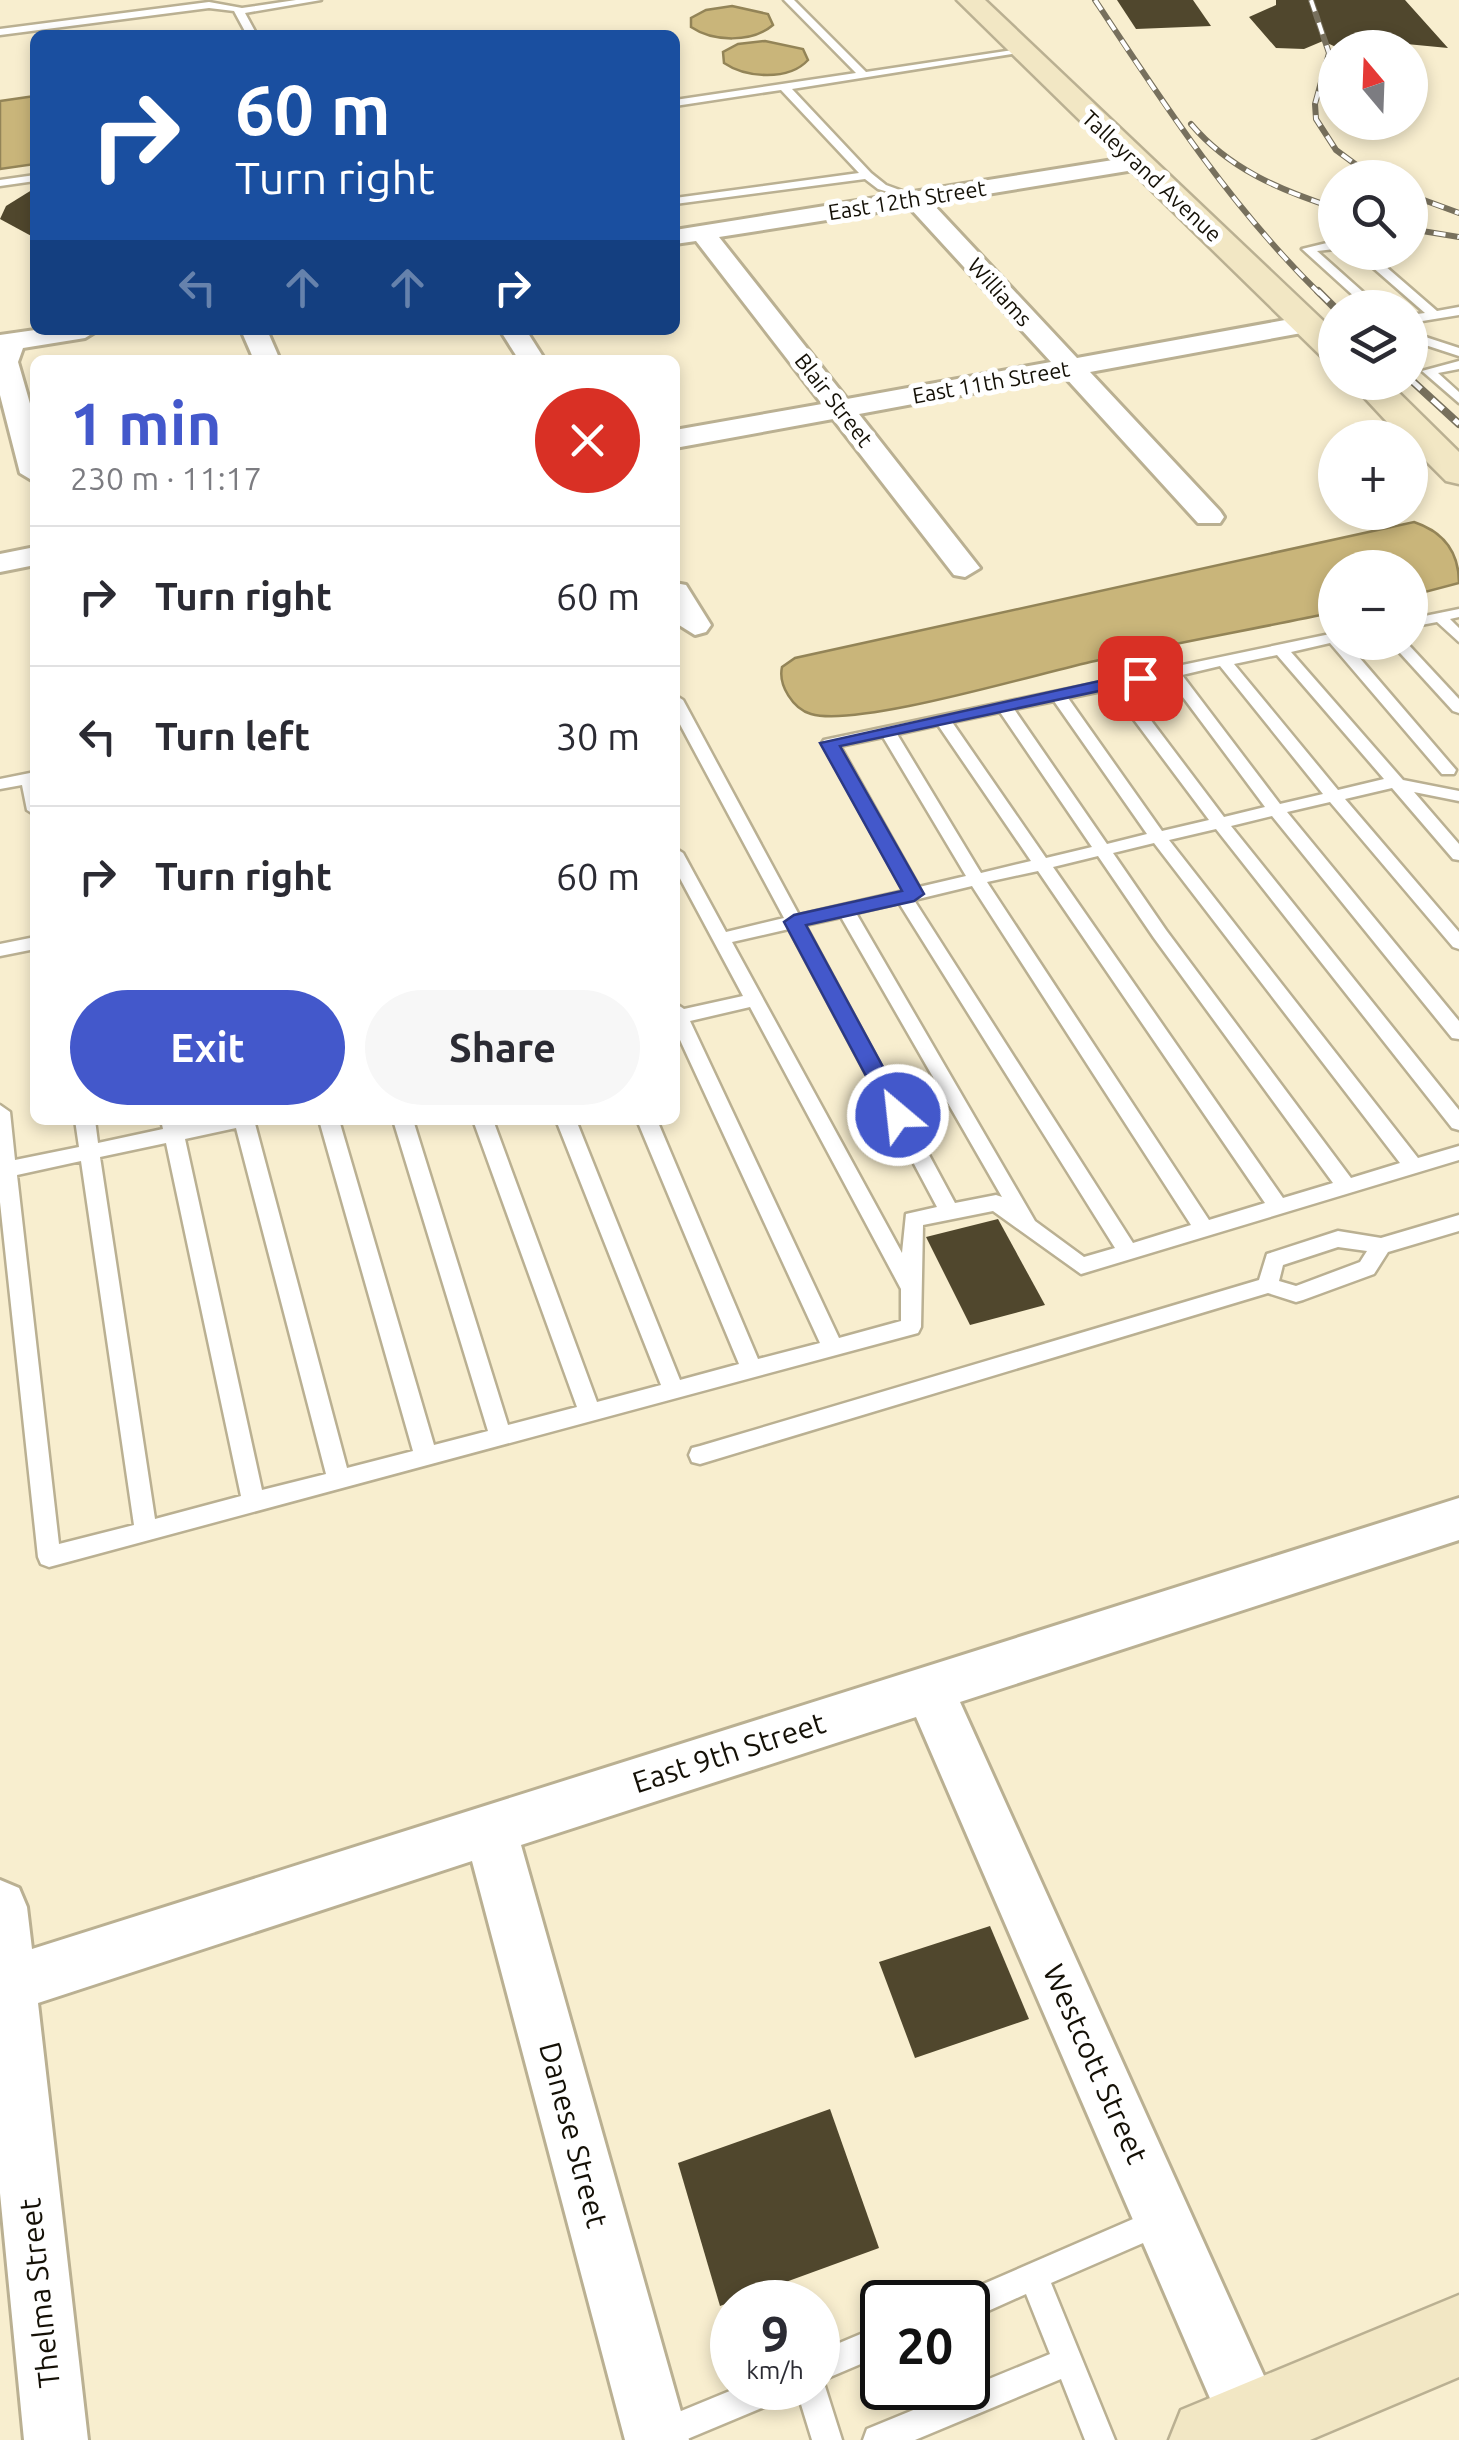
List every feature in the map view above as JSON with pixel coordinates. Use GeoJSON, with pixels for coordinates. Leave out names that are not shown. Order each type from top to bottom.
{"type":"FeatureCollection","features":[{"type":"Feature","properties":{"kind":"street","name":"Talleyrand Avenue"},"geometry":{"type":"LineString","coordinates":[[970,0],[1138,163],[1318,323]]}},
{"type":"Feature","properties":{"kind":"street","name":"East 12th Street"},"geometry":{"type":"LineString","coordinates":[[688,234],[1138,163]]}},
{"type":"Feature","properties":{"kind":"street","name":"Williams"},"geometry":{"type":"LineString","coordinates":[[915,198],[1209,517]]}},
{"type":"Feature","properties":{"kind":"street","name":"Blair Street"},"geometry":{"type":"LineString","coordinates":[[688,234],[841,409],[965,568]]}},
{"type":"Feature","properties":{"kind":"street","name":"East 11th Street"},"geometry":{"type":"LineString","coordinates":[[680,438],[1318,326]]}},
{"type":"Feature","properties":{"kind":"street"},"geometry":{"type":"LineString","coordinates":[[30,455],[6,362],[6,342],[52,335]]}},
{"type":"Feature","properties":{"kind":"street"},"geometry":{"type":"LineString","coordinates":[[1385,400],[1459,473]]}},
{"type":"Feature","properties":{"kind":"street"},"geometry":{"type":"LineString","coordinates":[[0,563],[30,557]]}},
{"type":"Feature","properties":{"kind":"street"},"geometry":{"type":"LineString","coordinates":[[680,600],[695,625]]}},
{"type":"Feature","properties":{"kind":"street","name":"East 9th Street"},"geometry":{"type":"LineString","coordinates":[[3,1986],[1459,1518]]}},
{"type":"Feature","properties":{"kind":"street","name":"Westcott Street"},"geometry":{"type":"LineString","coordinates":[[929,1689],[1164,2220],[1242,2434]]}},
{"type":"Feature","properties":{"kind":"street","name":"Danese Street"},"geometry":{"type":"LineString","coordinates":[[490,1830],[656,2438]]}},
{"type":"Feature","properties":{"kind":"street","name":"Thelma Street"},"geometry":{"type":"LineString","coordinates":[[0,1907],[3,1986],[56,2440]]}},
{"type":"Feature","properties":{"kind":"street"},"geometry":{"type":"LineString","coordinates":[[1242,2434],[1459,2336]]}},
{"type":"Feature","properties":{"kind":"lane"},"geometry":{"type":"LineString","coordinates":[[0,32],[208,5],[239,11],[316,0]]}},
{"type":"Feature","properties":{"kind":"lane"},"geometry":{"type":"LineString","coordinates":[[789,0],[864,75]]}},
{"type":"Feature","properties":{"kind":"lane"},"geometry":{"type":"LineString","coordinates":[[239,11],[249,30]]}},
{"type":"Feature","properties":{"kind":"lane"},"geometry":{"type":"LineString","coordinates":[[680,102],[1020,52]]}},
{"type":"Feature","properties":{"kind":"lane"},"geometry":{"type":"LineString","coordinates":[[784,88],[882,187],[915,198]]}},
{"type":"Feature","properties":{"kind":"lane"},"geometry":{"type":"LineString","coordinates":[[680,200],[867,174]]}},
{"type":"Feature","properties":{"kind":"lane"},"geometry":{"type":"LineString","coordinates":[[0,183],[30,179]]}},
{"type":"Feature","properties":{"kind":"lane"},"geometry":{"type":"LineString","coordinates":[[1331,270],[1355,290]]}},
{"type":"Feature","properties":{"kind":"lane"},"geometry":{"type":"LineString","coordinates":[[1382,270],[1435,315]]}},
{"type":"Feature","properties":{"kind":"lane"},"geometry":{"type":"LineString","coordinates":[[1428,316],[1459,311]]}},
{"type":"Feature","properties":{"kind":"lane"},"geometry":{"type":"LineString","coordinates":[[1428,344],[1458,357]]}},
{"type":"Feature","properties":{"kind":"lane"},"geometry":{"type":"LineString","coordinates":[[1458,357],[1428,371],[1459,399]]}},
{"type":"Feature","properties":{"kind":"lane"},"geometry":{"type":"LineString","coordinates":[[1428,619],[1459,613]]}},
{"type":"Feature","properties":{"kind":"lane"},"geometry":{"type":"LineString","coordinates":[[1440,617],[1459,637]]}},
{"type":"Feature","properties":{"kind":"lane"},"geometry":{"type":"LineString","coordinates":[[1128,1252],[909,896],[830,743],[1318,643]]}},
{"type":"Feature","properties":{"kind":"lane"},"geometry":{"type":"LineString","coordinates":[[1280,649],[1391,783],[1459,856]]}},
{"type":"Feature","properties":{"kind":"lane"},"geometry":{"type":"LineString","coordinates":[[720,939],[1454,768],[1354,660]]}},
{"type":"Feature","properties":{"kind":"lane"},"geometry":{"type":"LineString","coordinates":[[1413,660],[1459,708]]}},
{"type":"Feature","properties":{"kind":"lane"},"geometry":{"type":"LineString","coordinates":[[1224,661],[1459,942]]}},
{"type":"Feature","properties":{"kind":"lane"},"geometry":{"type":"LineString","coordinates":[[1171,671],[1276,810],[1459,1033]]}},
{"type":"Feature","properties":{"kind":"lane"},"geometry":{"type":"LineString","coordinates":[[1114,683],[1459,1123]]}},
{"type":"Feature","properties":{"kind":"lane"},"geometry":{"type":"LineString","coordinates":[[1058,695],[1158,837],[1414,1167]]}},
{"type":"Feature","properties":{"kind":"lane"},"geometry":{"type":"LineString","coordinates":[[1004,706],[1347,1186]]}},
{"type":"Feature","properties":{"kind":"lane"},"geometry":{"type":"LineString","coordinates":[[680,709],[950,1212]]}},
{"type":"Feature","properties":{"kind":"lane"},"geometry":{"type":"LineString","coordinates":[[942,720],[1278,1207]]}},
{"type":"Feature","properties":{"kind":"lane"},"geometry":{"type":"LineString","coordinates":[[887,731],[977,880],[1204,1230]]}},
{"type":"Feature","properties":{"kind":"lane"},"geometry":{"type":"LineString","coordinates":[[0,784],[30,778]]}},
{"type":"Feature","properties":{"kind":"lane"},"geometry":{"type":"LineString","coordinates":[[1391,783],[1459,796]]}},
{"type":"Feature","properties":{"kind":"lane"},"geometry":{"type":"LineString","coordinates":[[680,863],[912,1290]]}},
{"type":"Feature","properties":{"kind":"lane"},"geometry":{"type":"LineString","coordinates":[[846,910],[1030,1228]]}},
{"type":"Feature","properties":{"kind":"lane"},"geometry":{"type":"LineString","coordinates":[[0,950],[30,944]]}},
{"type":"Feature","properties":{"kind":"lane"},"geometry":{"type":"LineString","coordinates":[[680,1013],[753,1000]]}},
{"type":"Feature","properties":{"kind":"lane"},"geometry":{"type":"LineString","coordinates":[[680,1022],[834,1349]]}},
{"type":"Feature","properties":{"kind":"lane"},"geometry":{"type":"LineString","coordinates":[[0,1112],[49,1557],[911,1327],[912,1219],[996,1203],[1082,1266],[1459,1154]]}},
{"type":"Feature","properties":{"kind":"lane"},"geometry":{"type":"LineString","coordinates":[[86,1125],[146,1531]]}},
{"type":"Feature","properties":{"kind":"lane"},"geometry":{"type":"LineString","coordinates":[[243,1125],[338,1480]]}},
{"type":"Feature","properties":{"kind":"lane"},"geometry":{"type":"LineString","coordinates":[[330,1125],[426,1458]]}},
{"type":"Feature","properties":{"kind":"lane"},"geometry":{"type":"LineString","coordinates":[[405,1125],[501,1437]]}},
{"type":"Feature","properties":{"kind":"lane"},"geometry":{"type":"LineString","coordinates":[[485,1125],[590,1414]]}},
{"type":"Feature","properties":{"kind":"lane"},"geometry":{"type":"LineString","coordinates":[[568,1125],[674,1391]]}},
{"type":"Feature","properties":{"kind":"lane"},"geometry":{"type":"LineString","coordinates":[[649,1125],[752,1370]]}},
{"type":"Feature","properties":{"kind":"lane"},"geometry":{"type":"LineString","coordinates":[[8,1168],[90,1151],[172,1126],[254,1503]]}},
{"type":"Feature","properties":{"kind":"lane"},"geometry":{"type":"LineString","coordinates":[[1268,1285],[1274,1260],[1304,1248],[1338,1239],[1380,1246],[1459,1223]]}},
{"type":"Feature","properties":{"kind":"lane"},"geometry":{"type":"LineString","coordinates":[[700,1455],[1268,1285],[1296,1294],[1367,1268],[1380,1246]]}},
{"type":"Feature","properties":{"kind":"lane"},"geometry":{"type":"LineString","coordinates":[[990,2296],[1164,2220]]}},
{"type":"Feature","properties":{"kind":"lane"},"geometry":{"type":"LineString","coordinates":[[1034,2277],[1100,2440]]}},
{"type":"Feature","properties":{"kind":"lane"},"geometry":{"type":"LineString","coordinates":[[878,2440],[1068,2360]]}},
{"type":"Feature","properties":{"kind":"lane"},"geometry":{"type":"LineString","coordinates":[[656,2438],[721,2410]]}},
{"type":"Feature","properties":{"kind":"lane"},"geometry":{"type":"LineString","coordinates":[[818,2410],[827,2440]]}},
{"type":"Feature","properties":{"kind":"shaded area"},"geometry":{"type":"Polygon","coordinates":[[[732,6],[768,14],[773,25],[754,35],[732,38],[710,36],[691,27],[691,18],[706,10],[732,6]]]}},
{"type":"Feature","properties":{"kind":"shaded area"},"geometry":{"type":"Polygon","coordinates":[[[765,41],[803,49],[808,60],[790,71],[767,75],[744,72],[724,63],[723,52],[738,44],[765,41]]]}},
{"type":"Feature","properties":{"kind":"shaded area"},"geometry":{"type":"Polygon","coordinates":[[[30,97],[30,165],[0,169],[0,101],[30,97]]]}},
{"type":"Feature","properties":{"kind":"shaded area"},"geometry":{"type":"Polygon","coordinates":[[[1378,530],[1434,531],[1453,553],[1458,572],[1459,583],[1428,591],[1428,550],[1318,550],[1318,615],[1125,654],[907,707],[867,713],[834,716],[804,711],[793,702],[782,681],[782,667],[795,658],[1378,530]]]}},
{"type":"Feature","properties":{"kind":"building"},"geometry":{"type":"Polygon","coordinates":[[[1117,0],[1193,0],[1211,26],[1136,29],[1117,0]]]}},
{"type":"Feature","properties":{"kind":"building"},"geometry":{"type":"Polygon","coordinates":[[[1276,0],[1405,0],[1448,48],[1428,46],[1428,30],[1318,30],[1318,43],[1304,49],[1276,48],[1249,17],[1276,5],[1276,0]]]}},
{"type":"Feature","properties":{"kind":"building"},"geometry":{"type":"Polygon","coordinates":[[[30,191],[30,235],[0,219],[6,206],[30,191]]]}},
{"type":"Feature","properties":{"kind":"building"},"geometry":{"type":"Polygon","coordinates":[[[998,1219],[1045,1305],[970,1325],[926,1237],[998,1219]]]}},
{"type":"Feature","properties":{"kind":"building"},"geometry":{"type":"Polygon","coordinates":[[[990,1926],[1029,2019],[915,2058],[879,1962],[990,1926]]]}},
{"type":"Feature","properties":{"kind":"building"},"geometry":{"type":"Polygon","coordinates":[[[830,2109],[879,2248],[791,2280],[712,2280],[678,2163],[830,2109]]]}},
{"type":"Feature","properties":{"kind":"railway"},"geometry":{"type":"LineString","coordinates":[[1095,0],[1228,190],[1318,292]]}},
{"type":"Feature","properties":{"kind":"railway"},"geometry":{"type":"LineString","coordinates":[[1311,0],[1329,53],[1315,104],[1316,119],[1336,150],[1350,160]]}},
{"type":"Feature","properties":{"kind":"railway"},"geometry":{"type":"LineString","coordinates":[[1191,124],[1239,166],[1318,202]]}},
{"type":"Feature","properties":{"kind":"railway"},"geometry":{"type":"LineString","coordinates":[[1428,202],[1459,213]]}},
{"type":"Feature","properties":{"kind":"railway"},"geometry":{"type":"LineString","coordinates":[[1428,232],[1459,237]]}},
{"type":"Feature","properties":{"kind":"railway"},"geometry":{"type":"LineString","coordinates":[[1428,396],[1459,424]]}},
{"type":"Feature","properties":{"kind":"route"},"geometry":{"type":"LineString","coordinates":[[898,1115],[794,922],[914,894],[830,743],[1140,678]]}}]}
